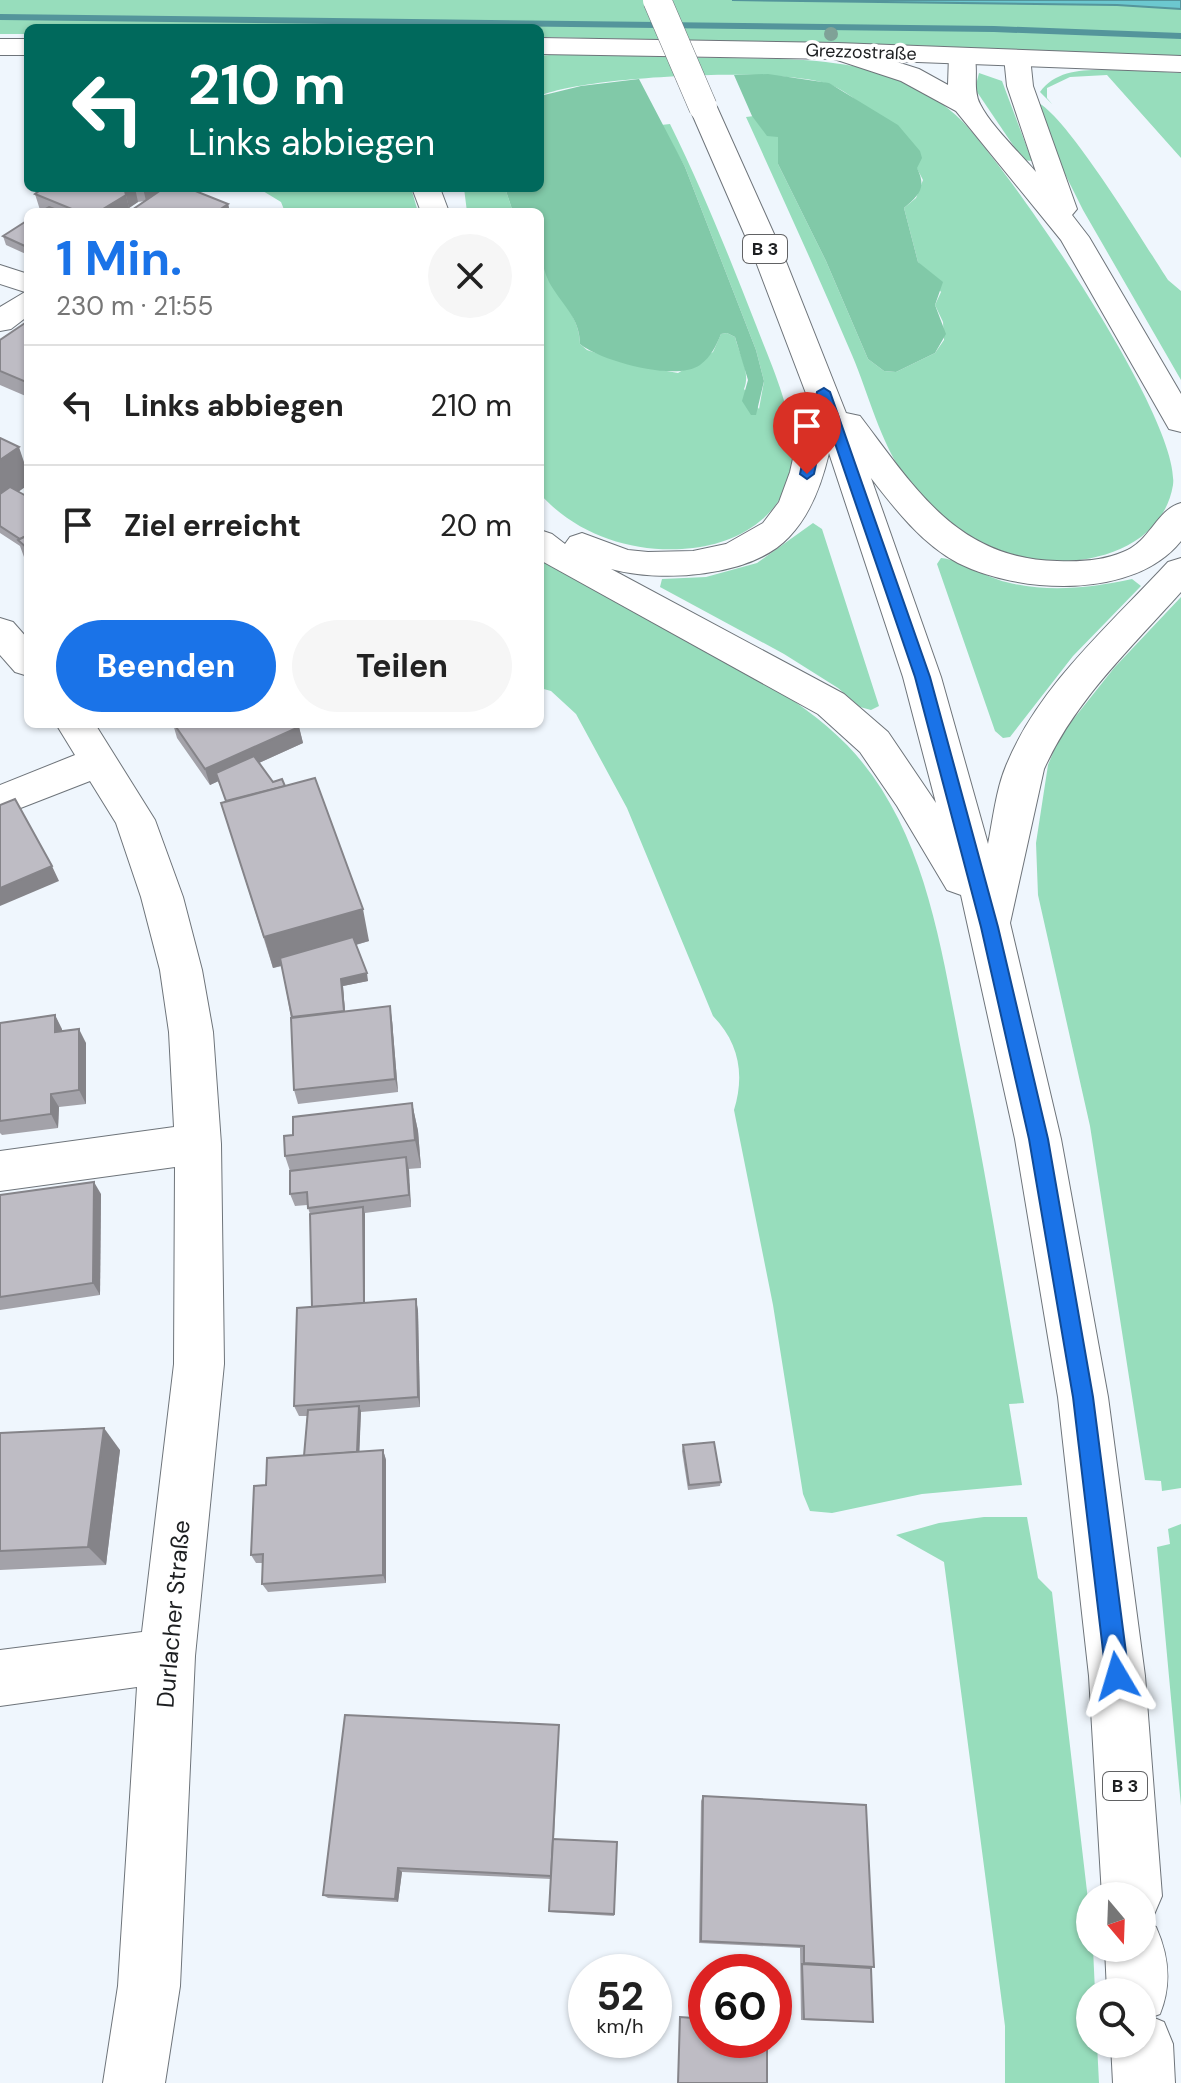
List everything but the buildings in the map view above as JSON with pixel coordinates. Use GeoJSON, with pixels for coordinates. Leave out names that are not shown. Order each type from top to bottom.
{"type":"FeatureCollection","features":[{"type":"Feature","properties":{"kind":"main road","name":"B 3"},"geometry":{"type":"LineString","coordinates":[[657,0],[824,392],[922,677],[990,927],[1038,1139],[1083,1397],[1117,1676],[1131,1882]]}},
{"type":"Feature","properties":{"kind":"main road","name":"Grezzostraße"},"geometry":{"type":"LineString","coordinates":[[544,46],[837,51],[1181,64]]}},
{"type":"Feature","properties":{"kind":"main road"},"geometry":{"type":"LineString","coordinates":[[0,47],[24,47]]}},
{"type":"Feature","properties":{"kind":"main road"},"geometry":{"type":"LineString","coordinates":[[837,51],[910,75],[966,105],[1074,237],[1181,422]]}},
{"type":"Feature","properties":{"kind":"main road"},"geometry":{"type":"LineString","coordinates":[[962,55],[960,79],[966,105]]}},
{"type":"Feature","properties":{"kind":"main road"},"geometry":{"type":"LineString","coordinates":[[1017,57],[1020,86],[1074,237]]}},
{"type":"Feature","properties":{"kind":"main road"},"geometry":{"type":"LineString","coordinates":[[0,274],[24,283]]}},
{"type":"Feature","properties":{"kind":"main road"},"geometry":{"type":"LineString","coordinates":[[0,322],[24,304]]}},
{"type":"Feature","properties":{"kind":"main road"},"geometry":{"type":"LineString","coordinates":[[824,392],[920,516],[954,545],[979,559],[1038,572],[1098,573],[1141,558],[1169,535],[1181,514]]}},
{"type":"Feature","properties":{"kind":"main road"},"geometry":{"type":"LineString","coordinates":[[544,518],[577,543],[627,562],[673,565],[712,560],[742,551],[772,535],[788,517],[807,474],[824,392]]}},
{"type":"Feature","properties":{"kind":"main road"},"geometry":{"type":"LineString","coordinates":[[544,545],[831,704],[874,742],[990,927]]}},
{"type":"Feature","properties":{"kind":"main road"},"geometry":{"type":"LineString","coordinates":[[990,927],[1024,769],[1037,741],[1073,688],[1181,570]]}},
{"type":"Feature","properties":{"kind":"main road"},"geometry":{"type":"LineString","coordinates":[[0,631],[24,658]]}},
{"type":"Feature","properties":{"kind":"main road","name":"Durlacher Straße"},"geometry":{"type":"LineString","coordinates":[[78,728],[135,820],[162,897],[181,970],[191,1032],[198,1144],[199,1364],[167,1656],[149,1986],[134,2083]]}},
{"type":"Feature","properties":{"kind":"main road"},"geometry":{"type":"LineString","coordinates":[[0,801],[100,761]]}},
{"type":"Feature","properties":{"kind":"main road"},"geometry":{"type":"LineString","coordinates":[[0,1171],[198,1144]]}},
{"type":"Feature","properties":{"kind":"main road"},"geometry":{"type":"LineString","coordinates":[[0,1678],[167,1656]]}},
{"type":"Feature","properties":{"kind":"main road"},"geometry":{"type":"LineString","coordinates":[[1143,2058],[1144,2083]]}},
{"type":"Feature","properties":{"kind":"green space"},"geometry":{"type":"Polygon","coordinates":[[[0,0],[732,0],[1117,5],[1181,9],[1181,56],[905,45],[544,37],[544,24],[24,24],[24,34],[0,34],[0,0]]]}},
{"type":"Feature","properties":{"kind":"green space"},"geometry":{"type":"Polygon","coordinates":[[[544,56],[792,59],[839,64],[883,74],[928,94],[942,104],[962,121],[1017,191],[1053,242],[1123,355],[1150,408],[1168,453],[1173,485],[1164,511],[1147,532],[1125,547],[1071,561],[1042,561],[1015,557],[990,548],[954,526],[914,489],[882,434],[839,325],[746,117],[754,116],[778,136],[778,164],[826,261],[868,359],[884,371],[896,372],[935,353],[944,340],[943,322],[935,305],[941,292],[918,262],[904,208],[916,198],[923,180],[896,140],[858,101],[831,85],[808,79],[731,75],[598,83],[544,95],[544,56]]]}},
{"type":"Feature","properties":{"kind":"green space"},"geometry":{"type":"Polygon","coordinates":[[[1127,70],[1181,73],[1181,158],[1107,75],[1070,77],[1047,88],[1047,98],[1052,104],[1040,92],[1048,83],[1068,73],[1127,70]]]}},
{"type":"Feature","properties":{"kind":"green space"},"geometry":{"type":"Polygon","coordinates":[[[979,73],[1002,81],[1032,161],[1023,160],[975,89],[979,73]]]}},
{"type":"Feature","properties":{"kind":"green space"},"geometry":{"type":"Polygon","coordinates":[[[768,74],[829,83],[898,125],[920,151],[922,158],[917,168],[920,191],[904,208],[918,262],[943,282],[935,305],[946,334],[935,353],[896,372],[884,371],[868,359],[826,261],[778,164],[778,137],[767,136],[752,116],[734,75],[768,74]]]}},
{"type":"Feature","properties":{"kind":"green space"},"geometry":{"type":"Polygon","coordinates":[[[639,79],[685,167],[756,350],[764,381],[756,415],[751,415],[742,401],[748,380],[735,337],[727,333],[721,334],[710,355],[700,365],[689,370],[657,370],[621,363],[580,344],[577,326],[545,273],[544,208],[512,208],[506,192],[544,192],[544,95],[581,86],[639,79]]]}},
{"type":"Feature","properties":{"kind":"green space"},"geometry":{"type":"Polygon","coordinates":[[[1037,102],[1067,131],[1125,212],[1168,280],[1181,291],[1181,380],[1083,210],[1057,158],[1037,102]]]}},
{"type":"Feature","properties":{"kind":"green space"},"geometry":{"type":"Polygon","coordinates":[[[670,124],[715,224],[776,377],[788,416],[793,454],[785,489],[764,518],[735,537],[682,549],[643,547],[605,538],[570,520],[544,498],[544,266],[575,321],[580,344],[587,350],[633,365],[678,373],[713,352],[721,334],[735,337],[744,363],[744,389],[759,409],[764,381],[756,350],[685,167],[661,125],[670,124]]]}},
{"type":"Feature","properties":{"kind":"green space"},"geometry":{"type":"Polygon","coordinates":[[[265,192],[412,192],[417,208],[283,208],[281,202],[265,192]]]}},
{"type":"Feature","properties":{"kind":"green space"},"geometry":{"type":"Polygon","coordinates":[[[464,192],[506,192],[512,208],[466,208],[464,192]]]}},
{"type":"Feature","properties":{"kind":"green space"},"geometry":{"type":"Polygon","coordinates":[[[813,523],[822,529],[879,706],[871,710],[860,707],[838,688],[784,654],[660,587],[662,579],[706,577],[757,563],[813,523]]]}},
{"type":"Feature","properties":{"kind":"green space"},"geometry":{"type":"Polygon","coordinates":[[[544,554],[797,703],[847,745],[875,779],[897,816],[928,897],[973,1111],[1024,1403],[1009,1404],[1022,1485],[922,1494],[832,1513],[810,1511],[803,1494],[773,1305],[734,1110],[739,1072],[734,1048],[713,1016],[627,808],[576,714],[551,691],[544,689],[544,554]]]}},
{"type":"Feature","properties":{"kind":"green space"},"geometry":{"type":"Polygon","coordinates":[[[941,558],[998,580],[1022,585],[1069,588],[1132,579],[1141,586],[1073,656],[1010,737],[1003,738],[995,731],[937,564],[941,558]]]}},
{"type":"Feature","properties":{"kind":"green space"},"geometry":{"type":"Polygon","coordinates":[[[1181,597],[1181,1488],[1162,1491],[1161,1481],[1145,1480],[1090,1126],[1038,895],[1036,843],[1048,765],[1060,736],[1114,668],[1181,597]]]}},
{"type":"Feature","properties":{"kind":"green space"},"geometry":{"type":"Polygon","coordinates":[[[984,1517],[1027,1517],[1038,1578],[1052,1592],[1086,1882],[1076,1882],[1076,1962],[1094,1962],[1094,1978],[1076,1978],[1076,2058],[1098,2058],[1099,2083],[1005,2083],[1005,2026],[944,1562],[896,1535],[939,1523],[984,1517]]]}},
{"type":"Feature","properties":{"kind":"green space"},"geometry":{"type":"Polygon","coordinates":[[[1181,1524],[1181,1806],[1157,1547],[1170,1544],[1168,1529],[1181,1524]]]}},
{"type":"Feature","properties":{"kind":"water"},"geometry":{"type":"Polygon","coordinates":[[[732,0],[1181,0],[1181,9],[1117,5],[732,0]]]}},
{"type":"Feature","properties":{"kind":"waterway"},"geometry":{"type":"LineString","coordinates":[[0,17],[994,29],[1181,36]]}},
{"type":"Feature","properties":{"kind":"route"},"geometry":{"type":"LineString","coordinates":[[807,474],[824,392],[922,677],[990,927],[1038,1139],[1083,1397],[1117,1676]]}}]}
